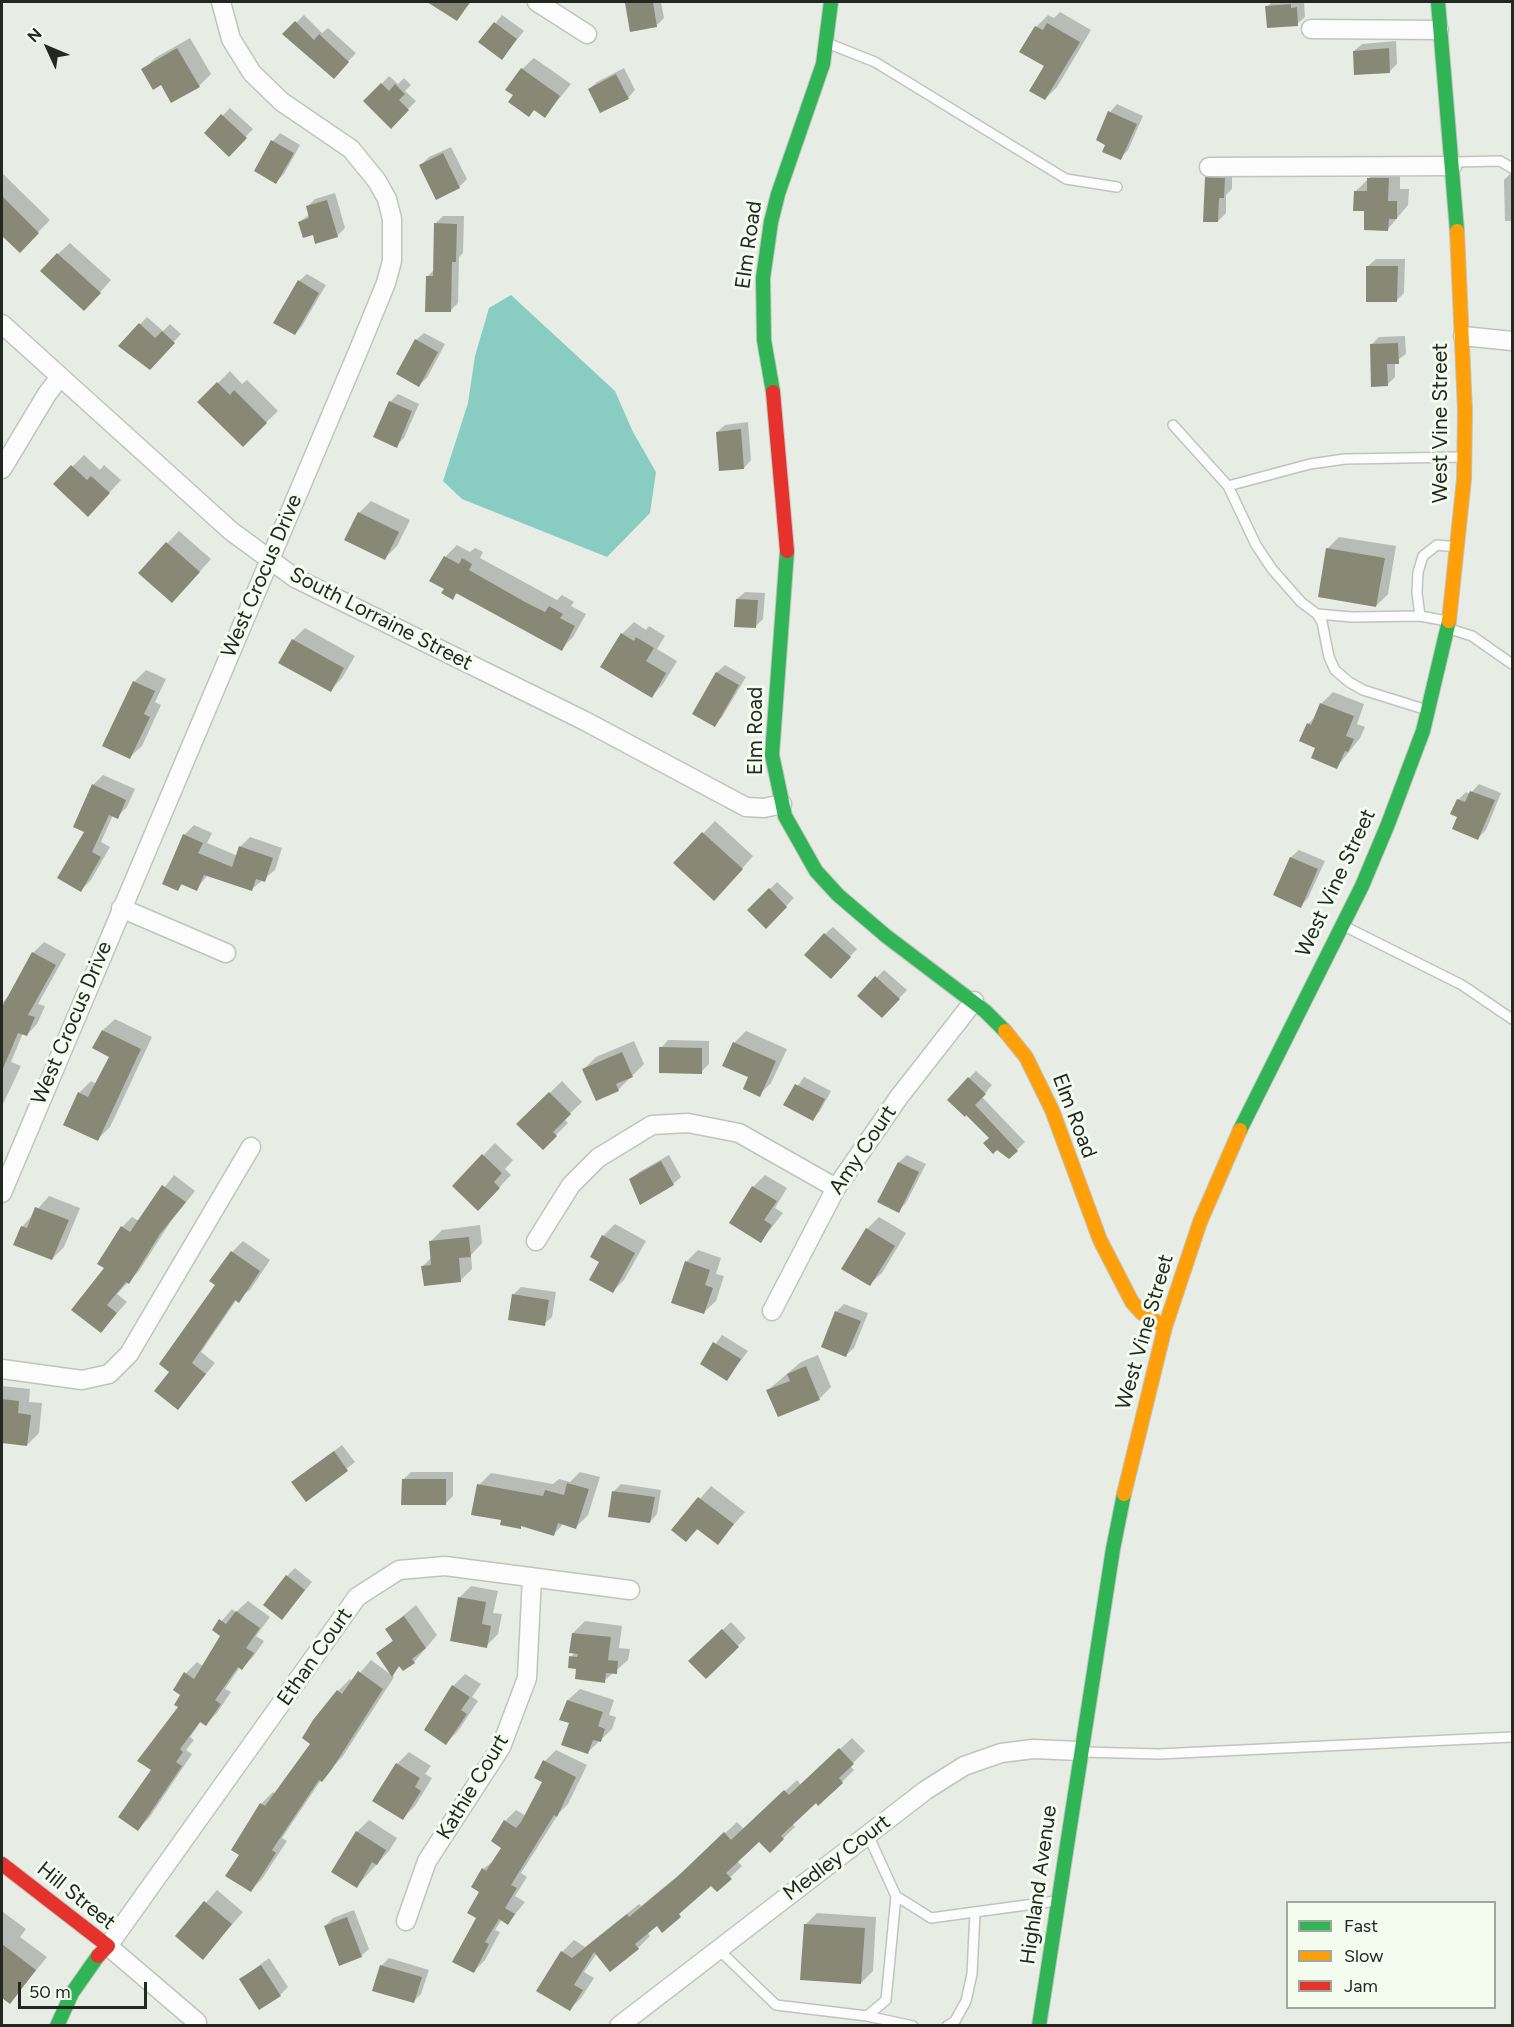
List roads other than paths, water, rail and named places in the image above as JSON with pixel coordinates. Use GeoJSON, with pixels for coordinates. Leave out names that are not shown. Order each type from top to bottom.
{"type":"FeatureCollection","features":[{"type":"Feature","properties":{"kind":"main road","name":"Elm Road"},"geometry":{"type":"LineString","coordinates":[[831,2],[827,43],[820,74],[778,194],[771,222],[763,278],[764,340],[774,401],[787,532],[787,566],[772,755],[782,804],[799,844],[838,895],[886,936],[974,1001],[1007,1033],[1026,1058],[1052,1110],[1100,1240],[1132,1302],[1142,1313],[1165,1327]]}},
{"type":"Feature","properties":{"kind":"main road","name":"West Vine Street"},"geometry":{"type":"LineString","coordinates":[[1080,1751],[1128,1476],[1165,1327],[1200,1222],[1281,1043],[1342,926],[1388,824],[1429,711],[1449,625],[1459,547],[1464,457],[1463,336],[1452,164],[1438,2]]}},
{"type":"Feature","properties":{"kind":"main road","name":"Highland Avenue"},"geometry":{"type":"LineString","coordinates":[[1039,2025],[1080,1751]]}},
{"type":"Feature","properties":{"kind":"main road","name":"Hill Street"},"geometry":{"type":"LineString","coordinates":[[2,1864],[108,1946],[93,1962],[72,1993],[57,2025]]}},
{"type":"Feature","properties":{"kind":"street","name":"West Crocus Drive"},"geometry":{"type":"LineString","coordinates":[[2,1193],[386,283],[394,240],[387,199],[365,164],[335,137],[282,102],[252,74],[231,39],[221,2]]}},
{"type":"Feature","properties":{"kind":"street"},"geometry":{"type":"LineString","coordinates":[[537,2],[587,34]]}},
{"type":"Feature","properties":{"kind":"street"},"geometry":{"type":"LineString","coordinates":[[1311,30],[1439,30]]}},
{"type":"Feature","properties":{"kind":"street"},"geometry":{"type":"LineString","coordinates":[[1209,167],[1452,164]]}},
{"type":"Feature","properties":{"kind":"street","name":"South Lorraine Street"},"geometry":{"type":"LineString","coordinates":[[2,324],[231,531],[295,578],[585,721],[746,807],[764,808],[782,804]]}},
{"type":"Feature","properties":{"kind":"street"},"geometry":{"type":"LineString","coordinates":[[1463,336],[1512,341]]}},
{"type":"Feature","properties":{"kind":"street"},"geometry":{"type":"LineString","coordinates":[[2,469],[36,411],[60,377]]}},
{"type":"Feature","properties":{"kind":"street"},"geometry":{"type":"LineString","coordinates":[[121,908],[226,953]]}},
{"type":"Feature","properties":{"kind":"street","name":"Amy Court"},"geometry":{"type":"LineString","coordinates":[[772,1311],[836,1188],[899,1097],[974,1001]]}},
{"type":"Feature","properties":{"kind":"street"},"geometry":{"type":"LineString","coordinates":[[536,1241],[571,1185],[598,1158],[652,1125],[688,1123],[739,1133],[836,1188]]}},
{"type":"Feature","properties":{"kind":"street"},"geometry":{"type":"LineString","coordinates":[[2,1369],[82,1380],[109,1374],[129,1354],[251,1147]]}},
{"type":"Feature","properties":{"kind":"street","name":"Ethan Court"},"geometry":{"type":"LineString","coordinates":[[108,1946],[357,1597],[399,1570],[445,1566],[630,1590]]}},
{"type":"Feature","properties":{"kind":"street","name":"Kathie Court"},"geometry":{"type":"LineString","coordinates":[[405,1921],[427,1861],[501,1747],[527,1678],[532,1577]]}},
{"type":"Feature","properties":{"kind":"street","name":"Medley Court"},"geometry":{"type":"LineString","coordinates":[[619,2025],[717,1947],[945,1777],[983,1758],[1033,1749],[1080,1751]]}},
{"type":"Feature","properties":{"kind":"street"},"geometry":{"type":"LineString","coordinates":[[108,1946],[197,2022]]}},
{"type":"Feature","properties":{"kind":"lane"},"geometry":{"type":"LineString","coordinates":[[827,43],[875,62],[1066,179],[1117,187]]}},
{"type":"Feature","properties":{"kind":"lane"},"geometry":{"type":"LineString","coordinates":[[1452,164],[1500,161],[1512,168]]}},
{"type":"Feature","properties":{"kind":"lane"},"geometry":{"type":"LineString","coordinates":[[1173,425],[1228,486],[1256,545],[1272,569],[1301,602],[1317,614],[1322,622],[1329,657],[1335,670],[1349,682],[1429,711]]}},
{"type":"Feature","properties":{"kind":"lane"},"geometry":{"type":"LineString","coordinates":[[1228,486],[1310,464],[1345,459],[1464,457]]}},
{"type":"Feature","properties":{"kind":"lane"},"geometry":{"type":"LineString","coordinates":[[1420,616],[1417,593],[1418,572],[1423,556],[1437,545],[1459,547]]}},
{"type":"Feature","properties":{"kind":"lane"},"geometry":{"type":"LineString","coordinates":[[1317,614],[1352,617],[1420,616],[1449,625],[1472,636],[1512,664]]}},
{"type":"Feature","properties":{"kind":"lane"},"geometry":{"type":"LineString","coordinates":[[1342,926],[1462,985],[1512,1019]]}},
{"type":"Feature","properties":{"kind":"lane"},"geometry":{"type":"LineString","coordinates":[[1080,1751],[1192,1753],[1512,1737]]}},
{"type":"Feature","properties":{"kind":"lane"},"geometry":{"type":"LineString","coordinates":[[867,1835],[896,1896],[886,2000],[867,2016]]}},
{"type":"Feature","properties":{"kind":"lane"},"geometry":{"type":"LineString","coordinates":[[896,1896],[932,1918],[1058,1901]]}},
{"type":"Feature","properties":{"kind":"lane"},"geometry":{"type":"LineString","coordinates":[[947,2025],[955,2021],[966,2001],[972,1974],[975,1912]]}},
{"type":"Feature","properties":{"kind":"lane"},"geometry":{"type":"LineString","coordinates":[[717,1947],[776,2005],[867,2016],[913,2025]]}},
{"type":"Feature","properties":{"kind":"water"},"geometry":{"type":"Polygon","coordinates":[[[511,295],[615,391],[633,432],[656,472],[650,513],[607,557],[462,499],[443,481],[468,403],[475,356],[489,308],[511,295]]]}}]}
